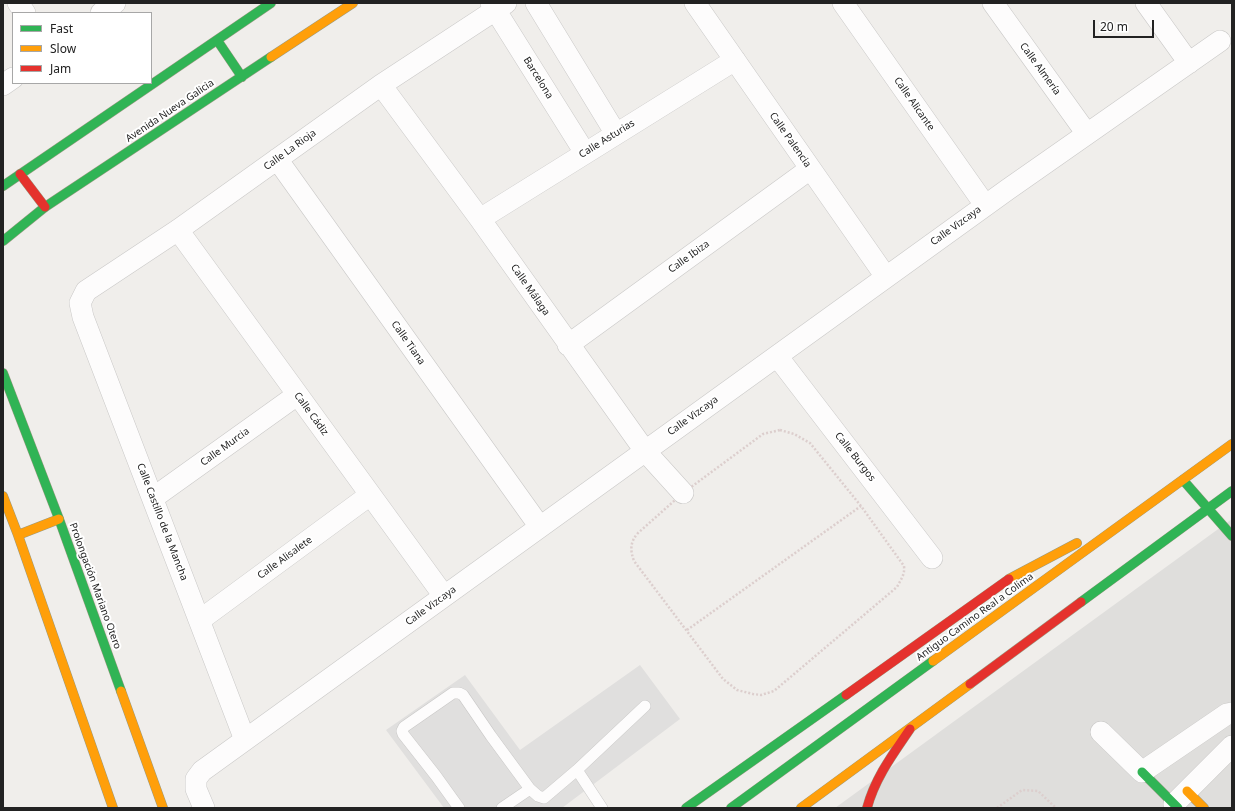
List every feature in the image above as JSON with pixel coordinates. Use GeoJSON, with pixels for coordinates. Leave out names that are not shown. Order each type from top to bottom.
{"type":"FeatureCollection","features":[{"type":"Feature","properties":{"kind":"main road"},"geometry":{"type":"LineString","coordinates":[[3,186],[271,3]]}},
{"type":"Feature","properties":{"kind":"main road","name":"Avenida Nueva Galicia"},"geometry":{"type":"LineString","coordinates":[[3,241],[45,208],[353,3]]}},
{"type":"Feature","properties":{"kind":"main road"},"geometry":{"type":"LineString","coordinates":[[217,40],[242,76]]}},
{"type":"Feature","properties":{"kind":"main road"},"geometry":{"type":"LineString","coordinates":[[20,174],[45,208]]}},
{"type":"Feature","properties":{"kind":"main road","name":"Prolongación Mariano Otero"},"geometry":{"type":"LineString","coordinates":[[3,374],[59,519],[163,808]]}},
{"type":"Feature","properties":{"kind":"main road","name":"Antiguo Camino Real a Colima"},"geometry":{"type":"LineString","coordinates":[[731,808],[1232,444]]}},
{"type":"Feature","properties":{"kind":"main road"},"geometry":{"type":"LineString","coordinates":[[1184,480],[1232,536]]}},
{"type":"Feature","properties":{"kind":"main road"},"geometry":{"type":"LineString","coordinates":[[801,808],[1232,491]]}},
{"type":"Feature","properties":{"kind":"main road"},"geometry":{"type":"LineString","coordinates":[[3,496],[113,808]]}},
{"type":"Feature","properties":{"kind":"main road"},"geometry":{"type":"LineString","coordinates":[[686,808],[1008,579],[1147,506]]}},
{"type":"Feature","properties":{"kind":"main road"},"geometry":{"type":"LineString","coordinates":[[18,535],[59,519]]}},
{"type":"Feature","properties":{"kind":"main road"},"geometry":{"type":"LineString","coordinates":[[867,808],[870,795],[878,777],[912,726]]}},
{"type":"Feature","properties":{"kind":"main road"},"geometry":{"type":"LineString","coordinates":[[1142,772],[1179,801],[1204,808]]}},
{"type":"Feature","properties":{"kind":"street"},"geometry":{"type":"LineString","coordinates":[[18,3],[24,12]]}},
{"type":"Feature","properties":{"kind":"street"},"geometry":{"type":"LineString","coordinates":[[102,12],[115,3]]}},
{"type":"Feature","properties":{"kind":"street"},"geometry":{"type":"LineString","coordinates":[[536,3],[616,134]]}},
{"type":"Feature","properties":{"kind":"street","name":"Calle Palencia"},"geometry":{"type":"LineString","coordinates":[[695,3],[886,277]]}},
{"type":"Feature","properties":{"kind":"street","name":"Calle Alicante"},"geometry":{"type":"LineString","coordinates":[[843,3],[985,205]]}},
{"type":"Feature","properties":{"kind":"street","name":"Calle Almería"},"geometry":{"type":"LineString","coordinates":[[993,3],[1087,134]]}},
{"type":"Feature","properties":{"kind":"street"},"geometry":{"type":"LineString","coordinates":[[1146,3],[1190,63]]}},
{"type":"Feature","properties":{"kind":"street","name":"Calle La Rioja"},"geometry":{"type":"LineString","coordinates":[[80,303],[86,291],[178,230],[381,85],[498,5]]}},
{"type":"Feature","properties":{"kind":"street","name":"Barcelona"},"geometry":{"type":"LineString","coordinates":[[498,5],[585,153]]}},
{"type":"Feature","properties":{"kind":"street","name":"Calle Vizcaya"},"geometry":{"type":"LineString","coordinates":[[204,808],[196,789],[196,779],[202,771],[985,205],[1220,42]]}},
{"type":"Feature","properties":{"kind":"street","name":"Calle Asturias"},"geometry":{"type":"LineString","coordinates":[[480,219],[735,60]]}},
{"type":"Feature","properties":{"kind":"street"},"geometry":{"type":"LineString","coordinates":[[3,85],[12,79]]}},
{"type":"Feature","properties":{"kind":"street","name":"Calle Málaga"},"geometry":{"type":"LineString","coordinates":[[381,85],[480,219],[568,345],[645,451],[683,492]]}},
{"type":"Feature","properties":{"kind":"street","name":"Calle Tiana"},"geometry":{"type":"LineString","coordinates":[[277,159],[540,527]]}},
{"type":"Feature","properties":{"kind":"street","name":"Calle Ibiza"},"geometry":{"type":"LineString","coordinates":[[568,345],[810,169]]}},
{"type":"Feature","properties":{"kind":"street","name":"Calle Cádiz"},"geometry":{"type":"LineString","coordinates":[[178,230],[444,596]]}},
{"type":"Feature","properties":{"kind":"street","name":"Calle Castillo de la Mancha"},"geometry":{"type":"LineString","coordinates":[[80,303],[83,317],[245,740]]}},
{"type":"Feature","properties":{"kind":"street","name":"Calle Burgos"},"geometry":{"type":"LineString","coordinates":[[777,356],[932,558]]}},
{"type":"Feature","properties":{"kind":"street","name":"Calle Murcia"},"geometry":{"type":"LineString","coordinates":[[153,498],[297,395]]}},
{"type":"Feature","properties":{"kind":"street","name":"Calle Alisalete"},"geometry":{"type":"LineString","coordinates":[[200,620],[370,495]]}},
{"type":"Feature","properties":{"kind":"street"},"geometry":{"type":"LineString","coordinates":[[1101,732],[1142,772],[1227,714],[1232,713]]}},
{"type":"Feature","properties":{"kind":"street"},"geometry":{"type":"LineString","coordinates":[[1179,801],[1232,746]]}},
{"type":"Feature","properties":{"kind":"lane"},"geometry":{"type":"LineString","coordinates":[[459,808],[402,731],[404,727],[454,693],[463,695],[490,736],[530,789],[538,796],[544,798],[577,770],[645,706]]}},
{"type":"Feature","properties":{"kind":"lane"},"geometry":{"type":"LineString","coordinates":[[577,770],[602,808]]}},
{"type":"Feature","properties":{"kind":"lane"},"geometry":{"type":"LineString","coordinates":[[502,808],[530,789]]}},
{"type":"Feature","properties":{"kind":"path"},"geometry":{"type":"LineString","coordinates":[[780,430],[794,434],[810,443],[861,506],[904,566],[903,578],[896,587],[774,691],[761,695],[738,690],[723,679],[688,630],[634,561],[631,552],[633,539],[638,533],[683,492],[763,434],[780,430]]}},
{"type":"Feature","properties":{"kind":"path"},"geometry":{"type":"LineString","coordinates":[[688,630],[861,506]]}},
{"type":"Feature","properties":{"kind":"path"},"geometry":{"type":"LineString","coordinates":[[997,808],[1022,790],[1038,791],[1056,808]]}},
{"type":"Feature","properties":{"kind":"path"},"geometry":{"type":"LineString","coordinates":[[1049,808],[1051,803]]}},
{"type":"Feature","properties":{"kind":"shaded area"},"geometry":{"type":"Polygon","coordinates":[[[1232,519],[1232,808],[835,808],[1232,519]]]}},
{"type":"Feature","properties":{"kind":"shaded area"},"geometry":{"type":"Polygon","coordinates":[[[640,665],[680,719],[562,808],[444,808],[386,730],[465,675],[520,750],[640,665]]]}},
{"type":"Feature","properties":{"kind":"traffic: fast"},"geometry":{"type":"LineString","coordinates":[[3,186],[271,3]]}},
{"type":"Feature","properties":{"kind":"traffic: fast"},"geometry":{"type":"LineString","coordinates":[[217,40],[242,77]]}},
{"type":"Feature","properties":{"kind":"traffic: fast"},"geometry":{"type":"LineString","coordinates":[[3,241],[45,207],[271,57]]}},
{"type":"Feature","properties":{"kind":"traffic: fast"},"geometry":{"type":"LineString","coordinates":[[3,373],[59,519],[121,691]]}},
{"type":"Feature","properties":{"kind":"traffic: fast"},"geometry":{"type":"LineString","coordinates":[[1183,480],[1232,536]]}},
{"type":"Feature","properties":{"kind":"traffic: fast"},"geometry":{"type":"LineString","coordinates":[[1081,602],[1232,491]]}},
{"type":"Feature","properties":{"kind":"traffic: fast"},"geometry":{"type":"LineString","coordinates":[[731,808],[933,661]]}},
{"type":"Feature","properties":{"kind":"traffic: fast"},"geometry":{"type":"LineString","coordinates":[[686,808],[846,695]]}},
{"type":"Feature","properties":{"kind":"traffic: fast"},"geometry":{"type":"LineString","coordinates":[[1142,772],[1178,808]]}},
{"type":"Feature","properties":{"kind":"traffic: slow"},"geometry":{"type":"LineString","coordinates":[[271,57],[353,3]]}},
{"type":"Feature","properties":{"kind":"traffic: slow"},"geometry":{"type":"LineString","coordinates":[[933,661],[1232,444]]}},
{"type":"Feature","properties":{"kind":"traffic: slow"},"geometry":{"type":"LineString","coordinates":[[3,496],[113,808]]}},
{"type":"Feature","properties":{"kind":"traffic: slow"},"geometry":{"type":"LineString","coordinates":[[18,535],[59,519]]}},
{"type":"Feature","properties":{"kind":"traffic: slow"},"geometry":{"type":"LineString","coordinates":[[1009,579],[1077,543]]}},
{"type":"Feature","properties":{"kind":"traffic: slow"},"geometry":{"type":"LineString","coordinates":[[801,808],[970,684]]}},
{"type":"Feature","properties":{"kind":"traffic: slow"},"geometry":{"type":"LineString","coordinates":[[121,691],[163,808]]}},
{"type":"Feature","properties":{"kind":"traffic: slow"},"geometry":{"type":"LineString","coordinates":[[1187,791],[1204,808]]}},
{"type":"Feature","properties":{"kind":"traffic: jam"},"geometry":{"type":"LineString","coordinates":[[20,174],[45,207]]}},
{"type":"Feature","properties":{"kind":"traffic: jam"},"geometry":{"type":"LineString","coordinates":[[846,695],[1009,579]]}},
{"type":"Feature","properties":{"kind":"traffic: jam"},"geometry":{"type":"LineString","coordinates":[[970,684],[1081,602]]}},
{"type":"Feature","properties":{"kind":"traffic: jam"},"geometry":{"type":"LineString","coordinates":[[867,808],[870,797],[880,776],[910,729]]}}]}
